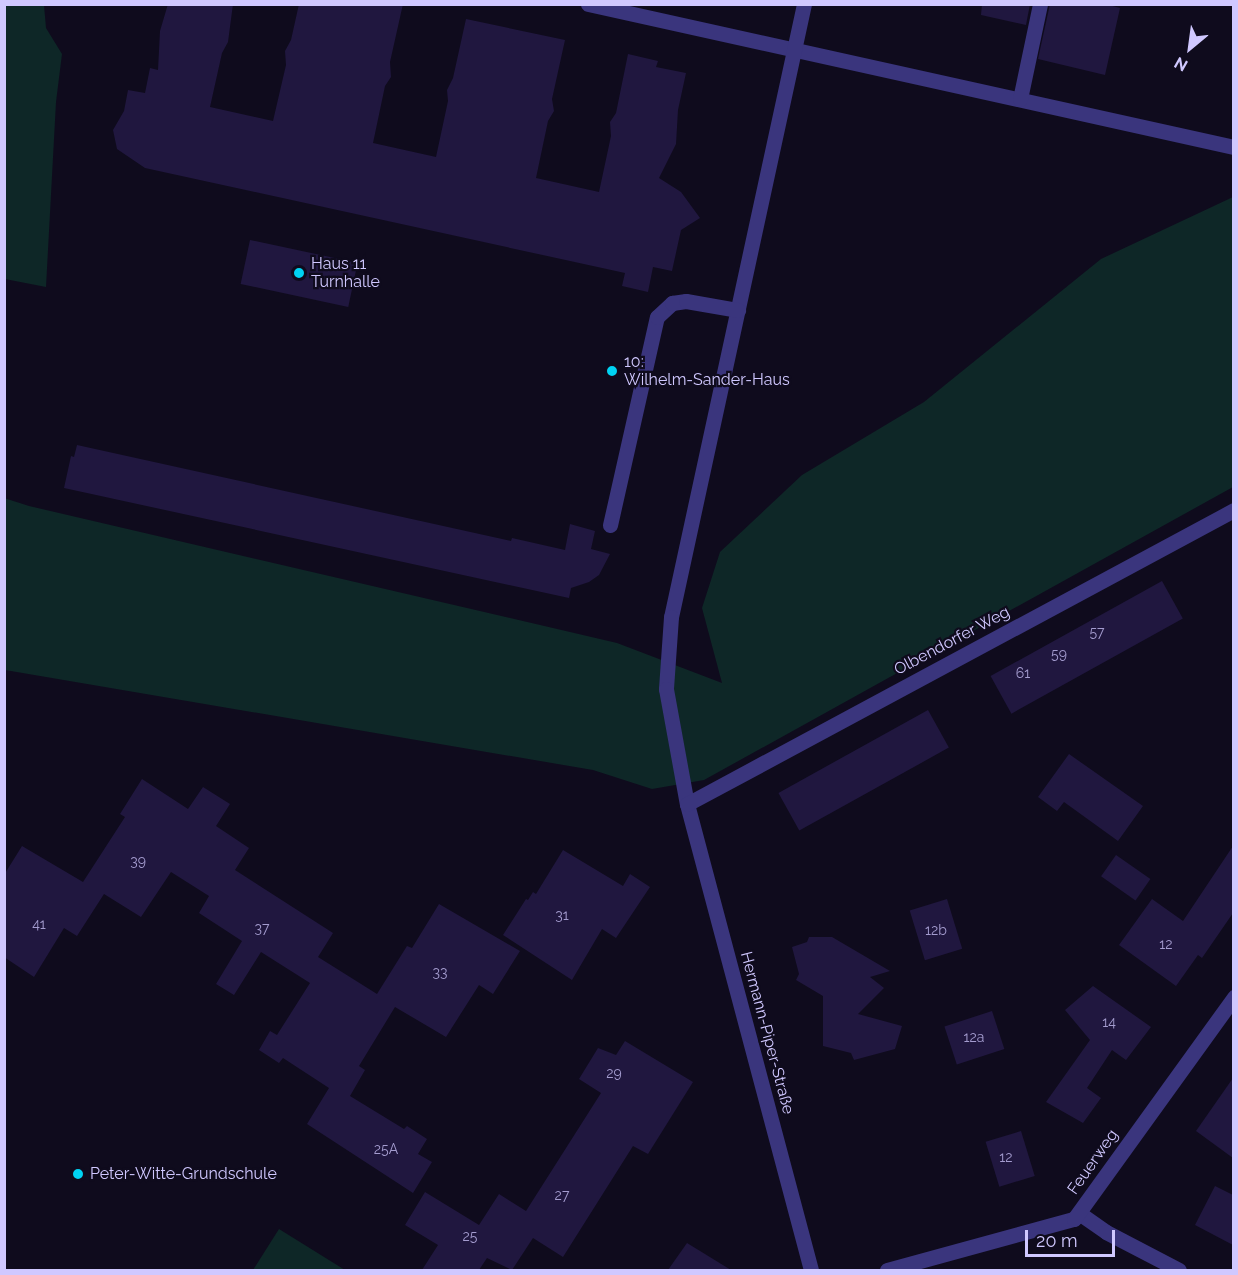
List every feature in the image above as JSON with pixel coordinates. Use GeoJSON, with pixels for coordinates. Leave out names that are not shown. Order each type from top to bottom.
{"type":"FeatureCollection","features":[{"type":"Feature","properties":{"kind":"street"},"geometry":{"type":"LineString","coordinates":[[588,4],[1233,147]]}},
{"type":"Feature","properties":{"kind":"street","name":"Hermann-Piper-Straße"},"geometry":{"type":"LineString","coordinates":[[804,4],[671,617],[666,689],[687,804],[811,1270]]}},
{"type":"Feature","properties":{"kind":"street"},"geometry":{"type":"LineString","coordinates":[[1020,99],[1040,4]]}},
{"type":"Feature","properties":{"kind":"street"},"geometry":{"type":"LineString","coordinates":[[610,525],[657,317],[672,303],[686,301],[738,310]]}},
{"type":"Feature","properties":{"kind":"street","name":"Olbendorfer Weg"},"geometry":{"type":"LineString","coordinates":[[687,804],[1233,510]]}},
{"type":"Feature","properties":{"kind":"street","name":"Feuerweg"},"geometry":{"type":"LineString","coordinates":[[887,1270],[1074,1219],[1233,997]]}},
{"type":"Feature","properties":{"kind":"street"},"geometry":{"type":"LineString","coordinates":[[1079,1213],[1107,1232],[1179,1270]]}},
{"type":"Feature","properties":{"kind":"green space"},"geometry":{"type":"Polygon","coordinates":[[[4,5],[44,5],[46,28],[62,54],[56,102],[46,287],[5,279],[4,5]]]}},
{"type":"Feature","properties":{"kind":"green space"},"geometry":{"type":"Polygon","coordinates":[[[1233,197],[1233,487],[704,780],[652,789],[593,770],[5,670],[4,498],[29,506],[617,643],[722,683],[702,608],[720,552],[802,475],[924,402],[1101,259],[1233,197]]]}},
{"type":"Feature","properties":{"kind":"green space"},"geometry":{"type":"Polygon","coordinates":[[[279,1229],[345,1270],[253,1270],[279,1229]]]}},
{"type":"Feature","properties":{"kind":"building","name":"10: Wilhelm-Sander-Haus"},"geometry":{"type":"Polygon","coordinates":[[[168,4],[233,4],[228,42],[222,53],[210,107],[273,121],[286,65],[285,51],[291,40],[299,4],[403,4],[390,62],[391,77],[385,86],[373,143],[436,157],[448,101],[447,90],[453,78],[466,19],[565,40],[552,99],[554,111],[548,121],[536,178],[599,192],[611,136],[610,122],[616,113],[628,54],[658,61],[656,67],[686,73],[678,110],[676,144],[659,178],[681,192],[700,218],[681,230],[672,271],[653,267],[648,292],[622,286],[625,273],[145,168],[117,149],[113,130],[124,111],[128,90],[145,93],[150,68],[158,70],[160,31],[168,4]]]}},
{"type":"Feature","properties":{"kind":"building"},"geometry":{"type":"Polygon","coordinates":[[[982,4],[1030,4],[1026,25],[981,15],[982,4]]]}},
{"type":"Feature","properties":{"kind":"building"},"geometry":{"type":"Polygon","coordinates":[[[1050,4],[1105,4],[1120,8],[1105,75],[1038,59],[1050,4]]]}},
{"type":"Feature","properties":{"kind":"building","name":"Haus 11 Turnhalle"},"geometry":{"type":"Polygon","coordinates":[[[250,240],[358,263],[348,307],[241,284],[250,240]]]}},
{"type":"Feature","properties":{"kind":"building"},"geometry":{"type":"Polygon","coordinates":[[[77,445],[511,541],[512,538],[565,550],[570,524],[595,531],[591,549],[610,554],[599,575],[589,582],[571,588],[569,598],[64,488],[71,456],[74,457],[77,445]]]}},
{"type":"Feature","properties":{"kind":"building"},"geometry":{"type":"Polygon","coordinates":[[[1162,581],[1183,619],[1011,714],[991,676],[1162,581]]]}},
{"type":"Feature","properties":{"kind":"building"},"geometry":{"type":"Polygon","coordinates":[[[928,710],[949,748],[799,831],[778,793],[928,710]]]}},
{"type":"Feature","properties":{"kind":"building"},"geometry":{"type":"Polygon","coordinates":[[[1069,754],[1143,806],[1118,841],[1064,802],[1057,811],[1038,797],[1069,754]]]}},
{"type":"Feature","properties":{"kind":"building"},"geometry":{"type":"Polygon","coordinates":[[[142,779],[188,809],[203,787],[230,804],[216,826],[249,848],[235,870],[333,933],[318,957],[377,994],[407,946],[412,948],[439,904],[520,951],[493,994],[479,985],[446,1037],[395,1007],[359,1066],[365,1070],[350,1096],[404,1129],[407,1126],[427,1139],[418,1154],[432,1162],[413,1193],[307,1124],[329,1088],[283,1058],[279,1063],[259,1050],[270,1031],[277,1035],[310,983],[261,952],[234,995],[216,984],[242,941],[199,913],[209,896],[171,872],[141,917],[104,894],[77,936],[64,928],[34,977],[4,957],[4,875],[22,846],[83,882],[125,817],[120,814],[142,779]]]}},
{"type":"Feature","properties":{"kind":"building"},"geometry":{"type":"Polygon","coordinates":[[[1233,846],[1233,913],[1202,958],[1198,955],[1176,986],[1119,945],[1152,899],[1183,921],[1233,846]]]}},
{"type":"Feature","properties":{"kind":"building"},"geometry":{"type":"Polygon","coordinates":[[[563,850],[623,886],[630,874],[650,887],[616,938],[602,929],[572,980],[503,935],[526,899],[528,900],[533,892],[536,894],[563,850]]]}},
{"type":"Feature","properties":{"kind":"building"},"geometry":{"type":"Polygon","coordinates":[[[1116,855],[1150,879],[1135,900],[1101,876],[1116,855]]]}},
{"type":"Feature","properties":{"kind":"building"},"geometry":{"type":"Polygon","coordinates":[[[947,899],[962,949],[925,960],[910,910],[947,899]]]}},
{"type":"Feature","properties":{"kind":"building"},"geometry":{"type":"Polygon","coordinates":[[[809,937],[832,937],[890,971],[870,977],[884,988],[858,1014],[902,1026],[895,1049],[854,1060],[851,1053],[823,1046],[823,996],[796,980],[799,974],[792,947],[807,942],[809,937]]]}},
{"type":"Feature","properties":{"kind":"building"},"geometry":{"type":"Polygon","coordinates":[[[1093,986],[1151,1027],[1126,1060],[1112,1050],[1087,1088],[1101,1098],[1083,1123],[1046,1102],[1090,1040],[1065,1010],[1093,986]]]}},
{"type":"Feature","properties":{"kind":"building"},"geometry":{"type":"Polygon","coordinates":[[[992,1011],[1004,1049],[957,1064],[944,1026],[992,1011]]]}},
{"type":"Feature","properties":{"kind":"building"},"geometry":{"type":"Polygon","coordinates":[[[625,1041],[693,1082],[648,1154],[633,1146],[563,1257],[533,1238],[512,1270],[487,1258],[479,1270],[422,1270],[438,1245],[405,1225],[425,1192],[479,1225],[499,1194],[526,1211],[601,1093],[579,1079],[598,1048],[616,1055],[625,1041]]]}},
{"type":"Feature","properties":{"kind":"building"},"geometry":{"type":"Polygon","coordinates":[[[1233,1078],[1233,1158],[1196,1131],[1233,1078]]]}},
{"type":"Feature","properties":{"kind":"building"},"geometry":{"type":"Polygon","coordinates":[[[1021,1131],[1035,1176],[999,1187],[986,1142],[1021,1131]]]}},
{"type":"Feature","properties":{"kind":"building"},"geometry":{"type":"Polygon","coordinates":[[[1215,1186],[1233,1195],[1233,1245],[1195,1225],[1215,1186]]]}},
{"type":"Feature","properties":{"kind":"building"},"geometry":{"type":"Polygon","coordinates":[[[687,1243],[731,1270],[668,1270],[687,1243]]]}},
{"type":"Feature","properties":{"kind":"place","name":"Haus 11 Turnhalle"},"geometry":{"type":"Point","coordinates":[299,273]}},
{"type":"Feature","properties":{"kind":"place","name":"10: Wilhelm-Sander-Haus"},"geometry":{"type":"Point","coordinates":[612,371]}},
{"type":"Feature","properties":{"kind":"place","name":"Peter-Witte-Grundschule"},"geometry":{"type":"Point","coordinates":[78,1174]}}]}
